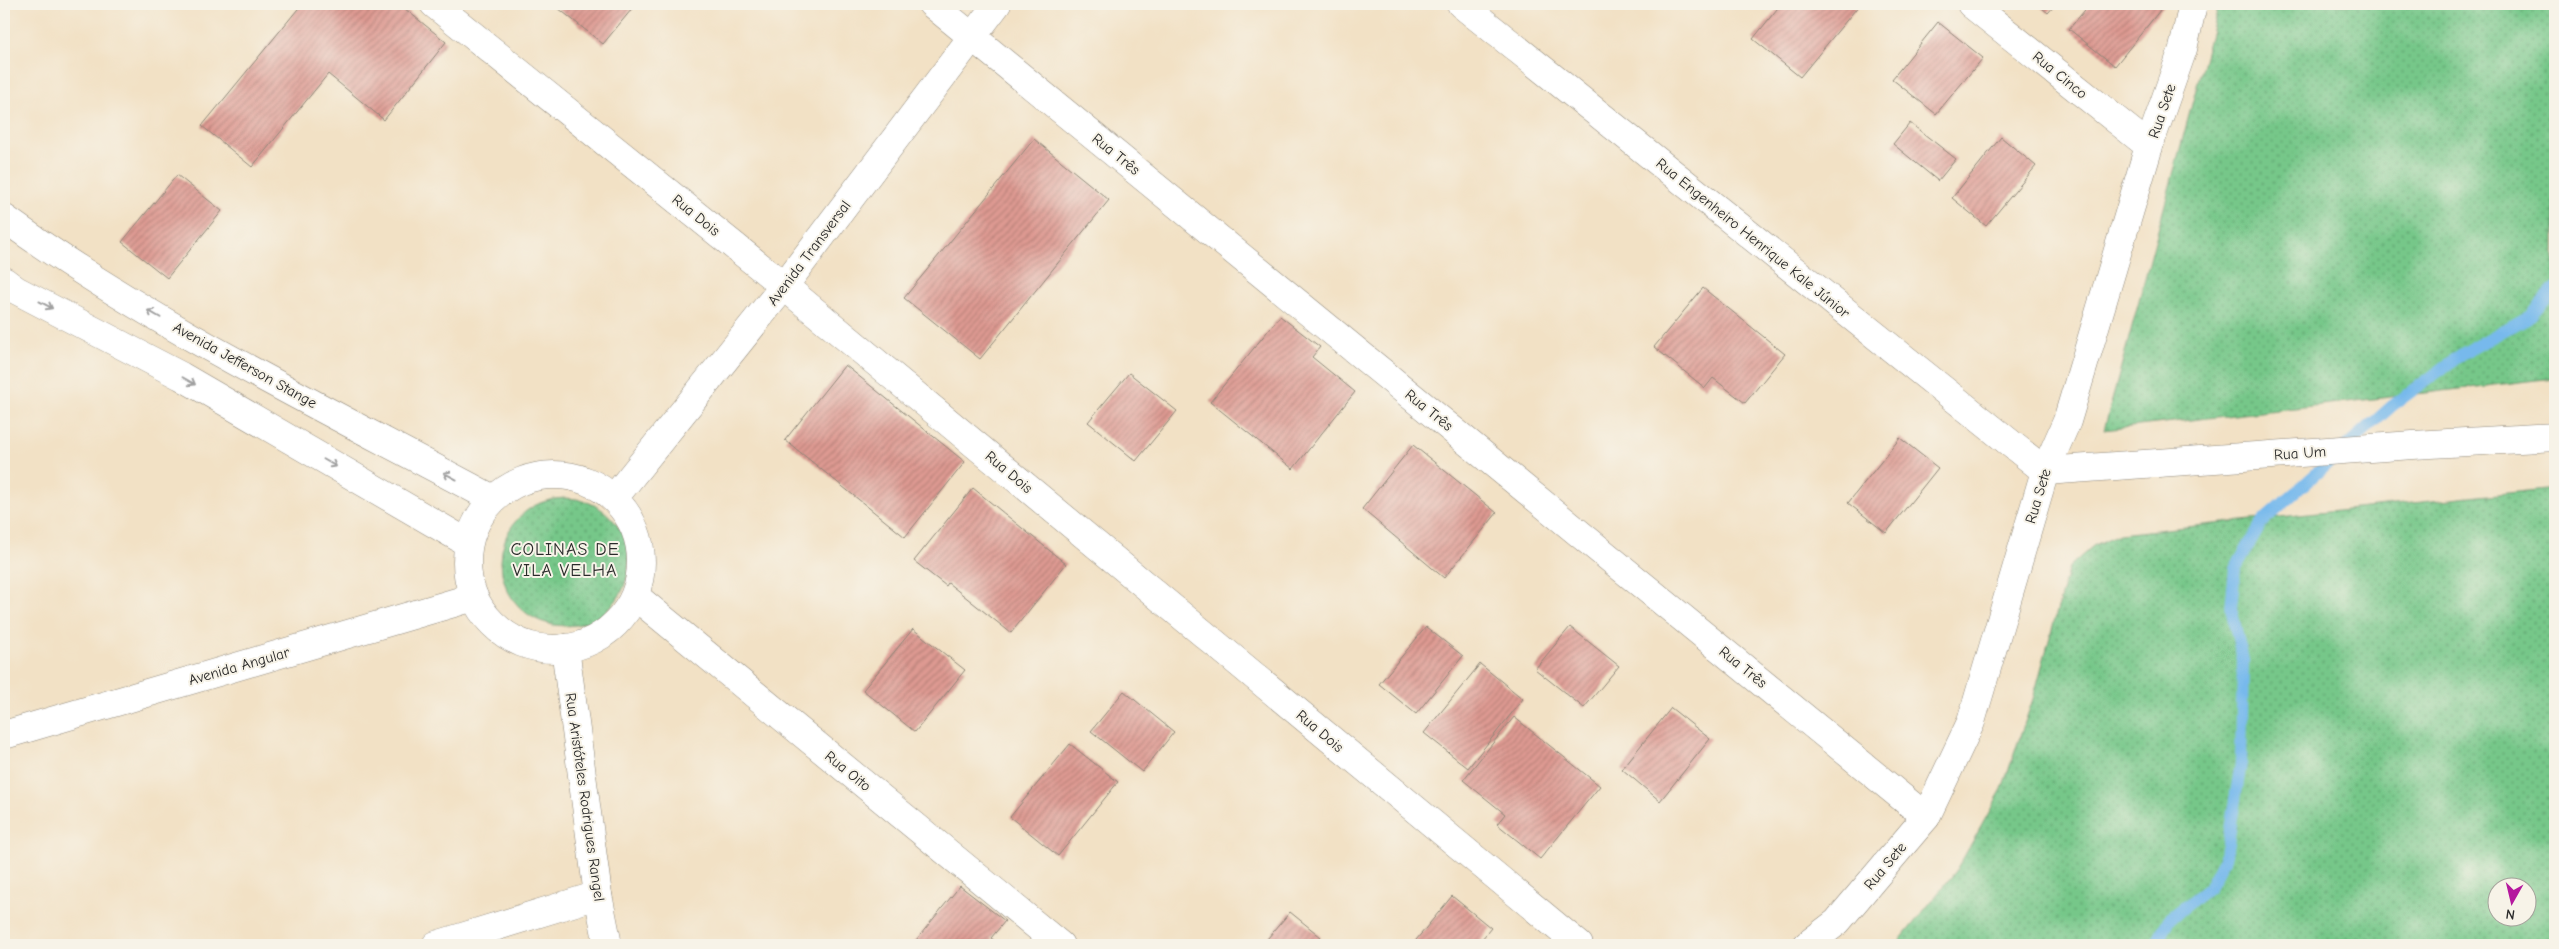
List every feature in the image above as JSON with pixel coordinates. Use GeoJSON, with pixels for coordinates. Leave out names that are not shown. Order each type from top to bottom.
{"type":"FeatureCollection","features":[{"type":"Feature","properties":{"kind":"street","name":"Rua Dois"},"geometry":{"type":"LineString","coordinates":[[434,4],[784,286],[1579,945]]}},
{"type":"Feature","properties":{"kind":"street","name":"Rua Três"},"geometry":{"type":"LineString","coordinates":[[932,4],[1926,817]]}},
{"type":"Feature","properties":{"kind":"street","name":"Avenida Transversal"},"geometry":{"type":"LineString","coordinates":[[614,498],[784,286],[997,4]]}},
{"type":"Feature","properties":{"kind":"street","name":"Rua Engenheiro Henrique Kale Júnior"},"geometry":{"type":"LineString","coordinates":[[1461,4],[2045,471]]}},
{"type":"Feature","properties":{"kind":"street","name":"Rua Cinco"},"geometry":{"type":"LineString","coordinates":[[1971,4],[2150,146]]}},
{"type":"Feature","properties":{"kind":"street","name":"Rua Sete"},"geometry":{"type":"LineString","coordinates":[[1807,945],[1837,922],[1926,817],[1971,722],[2045,471],[2067,421],[2150,146],[2183,49],[2193,4]]}},
{"type":"Feature","properties":{"kind":"street","name":"Avenida Jefferson Stange"},"geometry":{"type":"LineString","coordinates":[[4,218],[65,263],[225,355],[493,499]]}},
{"type":"Feature","properties":{"kind":"street"},"geometry":{"type":"LineString","coordinates":[[4,281],[16,290],[181,376],[468,543]]}},
{"type":"Feature","properties":{"kind":"street","name":"Rua Um"},"geometry":{"type":"LineString","coordinates":[[2045,471],[2555,437]]}},
{"type":"Feature","properties":{"kind":"street"},"geometry":{"type":"LineString","coordinates":[[567,475],[593,483],[614,498],[631,519],[640,544],[641,570],[635,596],[623,616],[607,632],[587,643],[565,648],[538,647],[511,638],[489,620],[474,597],[467,570],[468,543],[478,519],[493,499],[514,484],[540,476],[567,475]]}},
{"type":"Feature","properties":{"kind":"street","name":"Rua Oito"},"geometry":{"type":"LineString","coordinates":[[635,596],[1060,945]]}},
{"type":"Feature","properties":{"kind":"street","name":"Avenida Angular"},"geometry":{"type":"LineString","coordinates":[[4,735],[474,597]]}},
{"type":"Feature","properties":{"kind":"street","name":"Rua Aristóteles Rodrigues Rangel"},"geometry":{"type":"LineString","coordinates":[[565,648],[598,895],[608,945]]}},
{"type":"Feature","properties":{"kind":"street"},"geometry":{"type":"LineString","coordinates":[[436,945],[598,895]]}},
{"type":"Feature","properties":{"kind":"green space"},"geometry":{"type":"Polygon","coordinates":[[[2219,4],[2555,4],[2555,378],[2104,430],[2219,4]]]}},
{"type":"Feature","properties":{"kind":"green space"},"geometry":{"type":"Polygon","coordinates":[[[2555,488],[2555,945],[1896,945],[1956,871],[2002,789],[2033,699],[2069,567],[2093,546],[2119,534],[2555,488]]]}},
{"type":"Feature","properties":{"kind":"green space"},"geometry":{"type":"Polygon","coordinates":[[[565,498],[589,503],[610,517],[624,538],[629,562],[624,586],[610,607],[589,621],[565,626],[541,621],[520,607],[506,586],[501,562],[506,538],[520,517],[541,503],[565,498]]]}},
{"type":"Feature","properties":{"kind":"building"},"geometry":{"type":"Polygon","coordinates":[[[302,4],[399,4],[446,42],[384,120],[328,74],[252,167],[202,126],[302,4]]]}},
{"type":"Feature","properties":{"kind":"building"},"geometry":{"type":"Polygon","coordinates":[[[553,4],[636,4],[603,44],[553,4]]]}},
{"type":"Feature","properties":{"kind":"building"},"geometry":{"type":"Polygon","coordinates":[[[1781,4],[1860,4],[1800,77],[1753,39],[1781,4]]]}},
{"type":"Feature","properties":{"kind":"building"},"geometry":{"type":"Polygon","coordinates":[[[2037,4],[2056,4],[2048,13],[2037,4]]]}},
{"type":"Feature","properties":{"kind":"building"},"geometry":{"type":"Polygon","coordinates":[[[2090,4],[2165,4],[2115,66],[2069,29],[2090,4]]]}},
{"type":"Feature","properties":{"kind":"building"},"geometry":{"type":"Polygon","coordinates":[[[1938,22],[1983,58],[1936,114],[1892,79],[1938,22]]]}},
{"type":"Feature","properties":{"kind":"building"},"geometry":{"type":"Polygon","coordinates":[[[1910,123],[1956,159],[1938,181],[1893,144],[1910,123]]]}},
{"type":"Feature","properties":{"kind":"building"},"geometry":{"type":"Polygon","coordinates":[[[2001,137],[2036,166],[1986,226],[1952,198],[2001,137]]]}},
{"type":"Feature","properties":{"kind":"building"},"geometry":{"type":"Polygon","coordinates":[[[1034,139],[1109,200],[980,359],[904,298],[1034,139]]]}},
{"type":"Feature","properties":{"kind":"building"},"geometry":{"type":"Polygon","coordinates":[[[177,175],[222,211],[167,278],[122,242],[177,175]]]}},
{"type":"Feature","properties":{"kind":"building"},"geometry":{"type":"Polygon","coordinates":[[[1703,288],[1785,354],[1745,403],[1713,378],[1705,388],[1654,347],[1703,288]]]}},
{"type":"Feature","properties":{"kind":"building"},"geometry":{"type":"Polygon","coordinates":[[[1280,316],[1320,347],[1312,357],[1355,392],[1293,469],[1210,402],[1280,316]]]}},
{"type":"Feature","properties":{"kind":"building"},"geometry":{"type":"Polygon","coordinates":[[[845,365],[965,462],[905,537],[785,440],[845,365]]]}},
{"type":"Feature","properties":{"kind":"building"},"geometry":{"type":"Polygon","coordinates":[[[1129,373],[1177,411],[1136,461],[1088,422],[1129,373]]]}},
{"type":"Feature","properties":{"kind":"building"},"geometry":{"type":"Polygon","coordinates":[[[1900,438],[1938,468],[1886,533],[1848,503],[1900,438]]]}},
{"type":"Feature","properties":{"kind":"building"},"geometry":{"type":"Polygon","coordinates":[[[1413,445],[1497,513],[1444,578],[1362,509],[1413,445]]]}},
{"type":"Feature","properties":{"kind":"building"},"geometry":{"type":"Polygon","coordinates":[[[973,488],[1066,564],[1011,633],[948,583],[946,586],[914,561],[973,488]]]}},
{"type":"Feature","properties":{"kind":"building"},"geometry":{"type":"Polygon","coordinates":[[[1426,627],[1463,656],[1416,714],[1379,684],[1426,627]]]}},
{"type":"Feature","properties":{"kind":"building"},"geometry":{"type":"Polygon","coordinates":[[[1570,627],[1619,666],[1584,708],[1535,669],[1570,627]]]}},
{"type":"Feature","properties":{"kind":"building"},"geometry":{"type":"Polygon","coordinates":[[[913,629],[965,670],[915,732],[863,690],[913,629]]]}},
{"type":"Feature","properties":{"kind":"building"},"geometry":{"type":"Polygon","coordinates":[[[1480,664],[1523,699],[1468,768],[1424,733],[1480,664]]]}},
{"type":"Feature","properties":{"kind":"building"},"geometry":{"type":"Polygon","coordinates":[[[1124,691],[1174,732],[1142,772],[1091,731],[1124,691]]]}},
{"type":"Feature","properties":{"kind":"building"},"geometry":{"type":"Polygon","coordinates":[[[1671,708],[1710,739],[1660,801],[1622,769],[1671,708]]]}},
{"type":"Feature","properties":{"kind":"building"},"geometry":{"type":"Polygon","coordinates":[[[1514,717],[1600,786],[1540,859],[1497,824],[1505,814],[1463,780],[1514,717]]]}},
{"type":"Feature","properties":{"kind":"building"},"geometry":{"type":"Polygon","coordinates":[[[1070,744],[1118,782],[1058,856],[1010,817],[1070,744]]]}},
{"type":"Feature","properties":{"kind":"building"},"geometry":{"type":"Polygon","coordinates":[[[960,886],[1005,921],[991,938],[1000,945],[912,945],[960,886]]]}},
{"type":"Feature","properties":{"kind":"building"},"geometry":{"type":"Polygon","coordinates":[[[1452,896],[1491,928],[1477,945],[1412,945],[1452,896]]]}},
{"type":"Feature","properties":{"kind":"building"},"geometry":{"type":"Polygon","coordinates":[[[1290,912],[1321,937],[1314,945],[1262,945],[1290,912]]]}},
{"type":"Feature","properties":{"kind":"waterway"},"geometry":{"type":"LineString","coordinates":[[2156,945],[2169,919],[2209,888],[2226,855],[2241,763],[2243,660],[2231,608],[2235,569],[2263,521],[2392,406],[2462,354],[2531,315],[2555,288]]}},
{"type":"Feature","properties":{"kind":"district","name":"COLINAS DE VILA VELHA"},"geometry":{"type":"Point","coordinates":[565,559]}}]}
